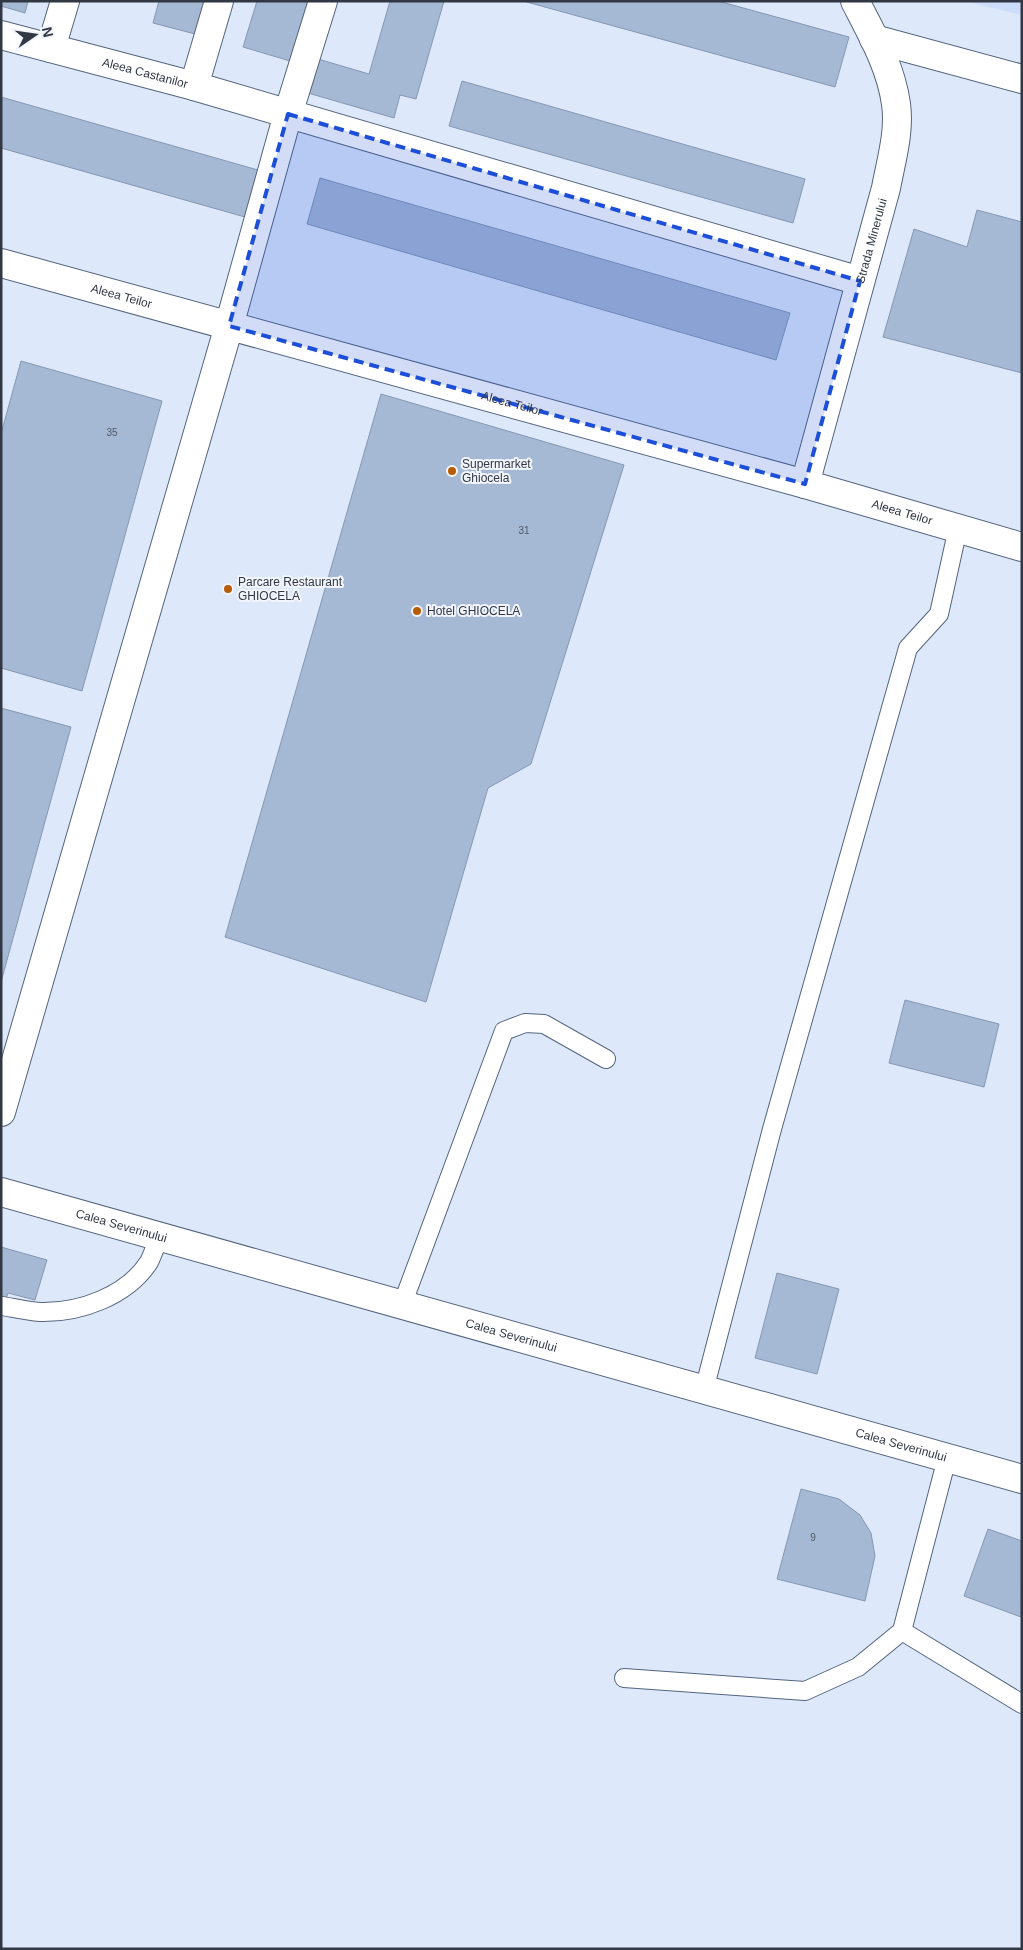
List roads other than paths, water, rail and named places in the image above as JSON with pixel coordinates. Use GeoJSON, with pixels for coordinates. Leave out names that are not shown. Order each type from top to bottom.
{"type":"FeatureCollection","features":[{"type":"Feature","properties":{"kind":"street"},"geometry":{"type":"LineString","coordinates":[[52,48],[65,1]]}},
{"type":"Feature","properties":{"kind":"street"},"geometry":{"type":"LineString","coordinates":[[194,86],[219,1]]}},
{"type":"Feature","properties":{"kind":"street"},"geometry":{"type":"LineString","coordinates":[[1,1112],[229,326],[288,114],[323,1]]}},
{"type":"Feature","properties":{"kind":"street","name":"Strada Minerului"},"geometry":{"type":"LineString","coordinates":[[806,484],[886,188],[896,139],[896,105],[888,70],[855,1]]}},
{"type":"Feature","properties":{"kind":"street","name":"Aleea Castanilor"},"geometry":{"type":"LineString","coordinates":[[1,35],[194,86],[860,281]]}},
{"type":"Feature","properties":{"kind":"street"},"geometry":{"type":"LineString","coordinates":[[874,38],[1022,79]]}},
{"type":"Feature","properties":{"kind":"street","name":"Aleea Teilor"},"geometry":{"type":"LineString","coordinates":[[1,263],[806,484],[1022,547]]}},
{"type":"Feature","properties":{"kind":"street","name":"Calea Severinului"},"geometry":{"type":"LineString","coordinates":[[1,1192],[1022,1479]]}},
{"type":"Feature","properties":{"kind":"lane"},"geometry":{"type":"LineString","coordinates":[[704,1390],[772,1129],[908,648],[939,614],[958,528]]}},
{"type":"Feature","properties":{"kind":"lane"},"geometry":{"type":"LineString","coordinates":[[402,1305],[504,1031],[524,1023],[544,1024],[606,1060]]}},
{"type":"Feature","properties":{"kind":"lane"},"geometry":{"type":"LineString","coordinates":[[2,1306],[40,1312],[74,1308],[104,1299],[128,1284],[144,1268],[149,1262],[159,1237]]}},
{"type":"Feature","properties":{"kind":"lane"},"geometry":{"type":"LineString","coordinates":[[624,1678],[805,1691],[858,1667],[902,1631],[947,1458]]}},
{"type":"Feature","properties":{"kind":"lane"},"geometry":{"type":"LineString","coordinates":[[902,1631],[1022,1704]]}},
{"type":"Feature","properties":{"kind":"place","name":"Supermarket Ghiocela"},"geometry":{"type":"Point","coordinates":[452,471]}},
{"type":"Feature","properties":{"kind":"place","name":"Parcare Restaurant GHIOCELA"},"geometry":{"type":"Point","coordinates":[228,589]}},
{"type":"Feature","properties":{"kind":"place","name":"Hotel GHIOCELA"},"geometry":{"type":"Point","coordinates":[417,611]}}]}
